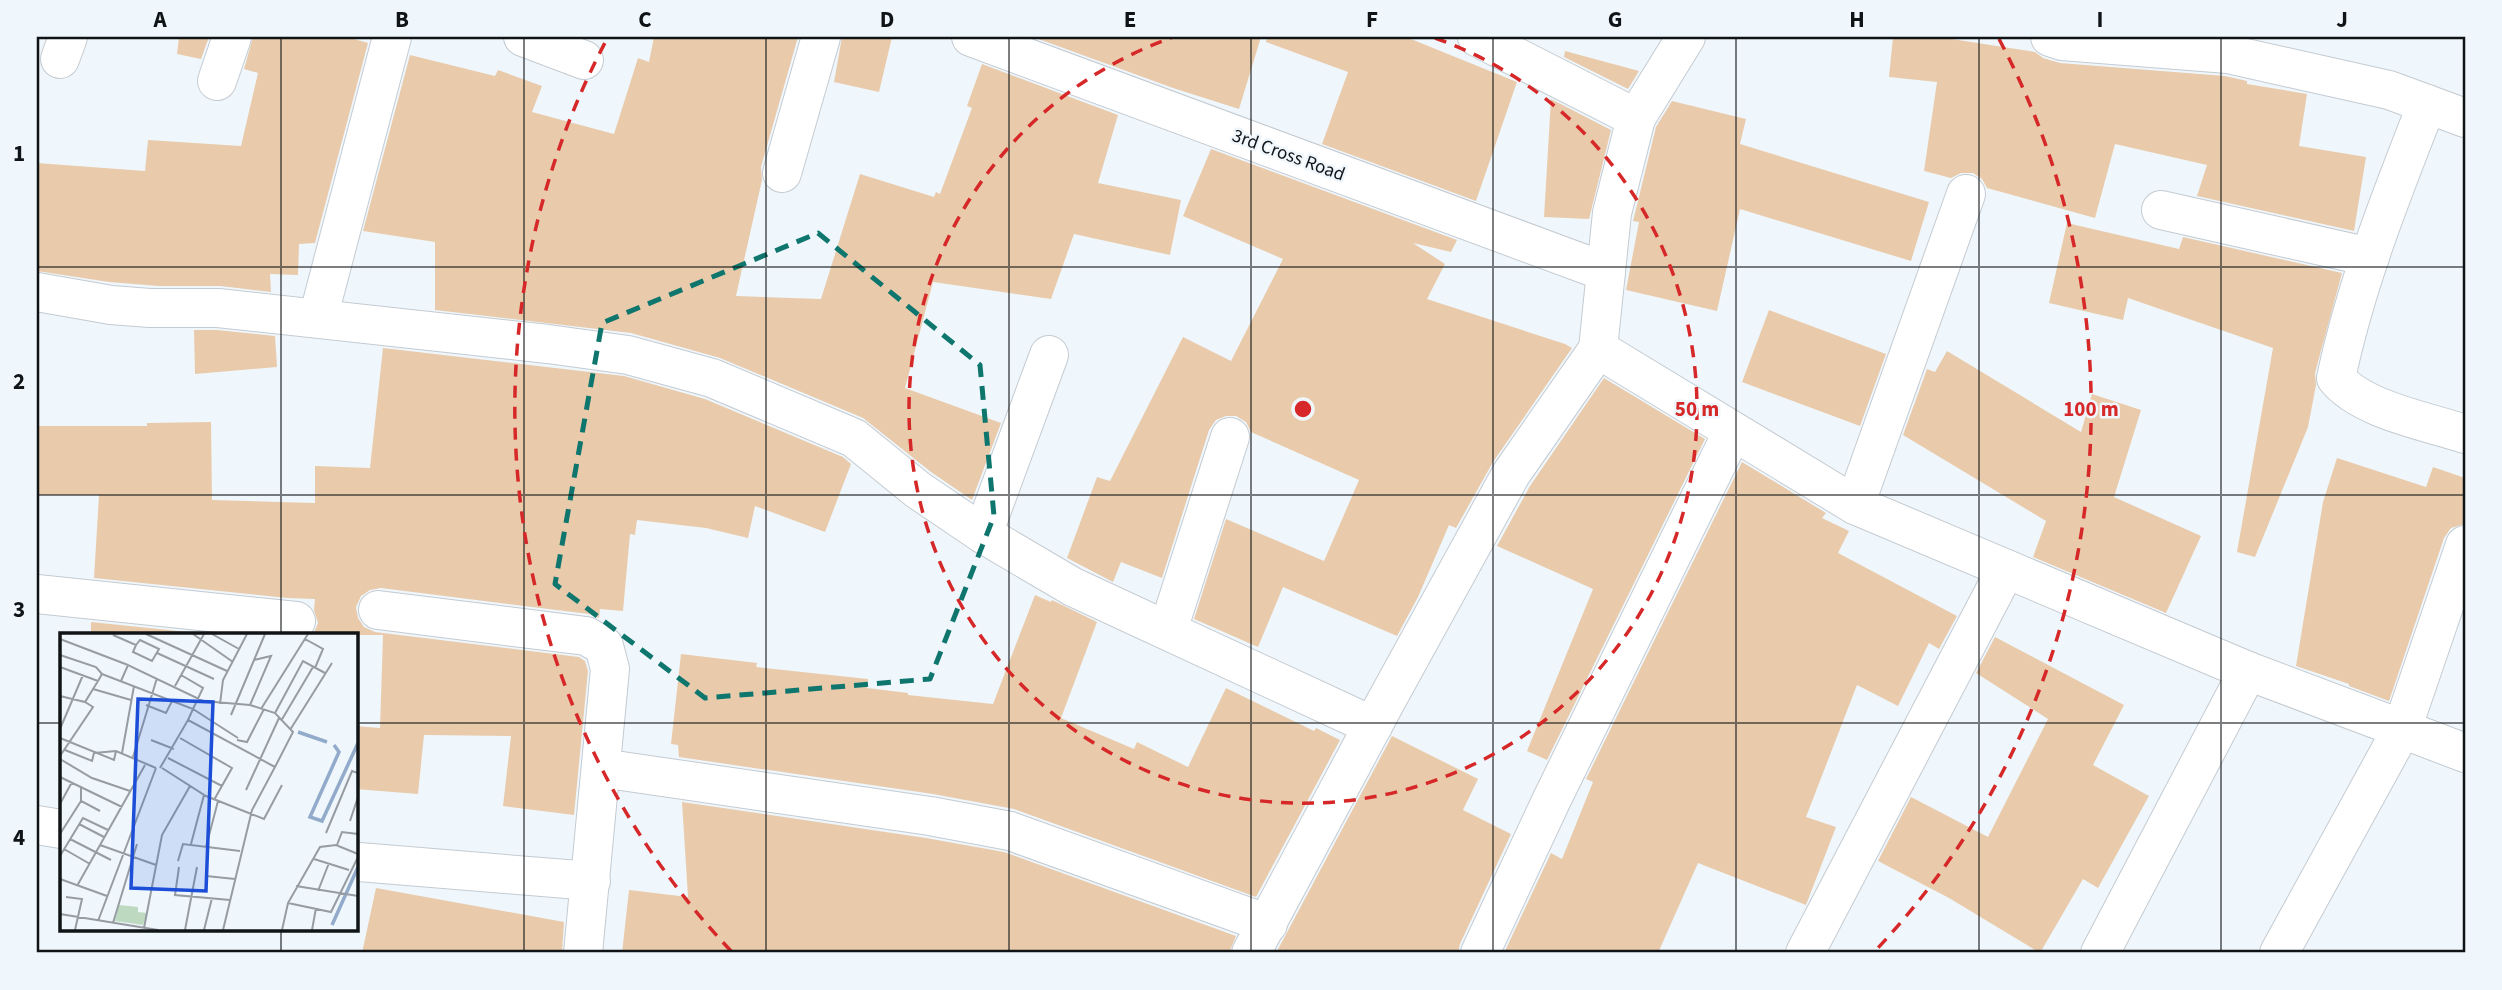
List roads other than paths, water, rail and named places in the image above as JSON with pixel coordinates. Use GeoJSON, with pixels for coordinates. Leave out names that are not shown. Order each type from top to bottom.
{"type":"FeatureCollection","features":[{"type":"Feature","properties":{"kind":"street"},"geometry":{"type":"LineString","coordinates":[[217,82],[232,37]]}},
{"type":"Feature","properties":{"kind":"street"},"geometry":{"type":"LineString","coordinates":[[318,318],[392,37]]}},
{"type":"Feature","properties":{"kind":"street"},"geometry":{"type":"LineString","coordinates":[[523,37],[584,60]]}},
{"type":"Feature","properties":{"kind":"street"},"geometry":{"type":"LineString","coordinates":[[782,173],[821,37]]}},
{"type":"Feature","properties":{"kind":"street","name":"3rd Cross Road"},"geometry":{"type":"LineString","coordinates":[[971,37],[1606,272]]}},
{"type":"Feature","properties":{"kind":"street"},"geometry":{"type":"LineString","coordinates":[[1477,37],[1636,118]]}},
{"type":"Feature","properties":{"kind":"street"},"geometry":{"type":"LineString","coordinates":[[601,768],[930,816],[1010,831],[1259,938],[1511,474],[1598,349],[1612,213],[1636,118],[1686,37]]}},
{"type":"Feature","properties":{"kind":"street"},"geometry":{"type":"LineString","coordinates":[[2050,37],[2062,41],[2228,54],[2389,90],[2465,118]]}},
{"type":"Feature","properties":{"kind":"street"},"geometry":{"type":"LineString","coordinates":[[2427,104],[2347,325],[2336,378],[2344,388],[2372,404],[2465,434]]}},
{"type":"Feature","properties":{"kind":"street"},"geometry":{"type":"LineString","coordinates":[[1855,505],[1966,194]]}},
{"type":"Feature","properties":{"kind":"street"},"geometry":{"type":"LineString","coordinates":[[2161,209],[2370,257]]}},
{"type":"Feature","properties":{"kind":"street"},"geometry":{"type":"LineString","coordinates":[[37,292],[111,305],[218,308],[498,337],[628,355],[712,378],[855,438],[918,490],[984,534],[1073,587],[1373,726]]}},
{"type":"Feature","properties":{"kind":"street"},"geometry":{"type":"LineString","coordinates":[[1598,349],[1855,505],[2248,671],[2465,752]]}},
{"type":"Feature","properties":{"kind":"street"},"geometry":{"type":"LineString","coordinates":[[984,534],[1049,355]]}},
{"type":"Feature","properties":{"kind":"street"},"geometry":{"type":"LineString","coordinates":[[1480,953],[1552,799],[1733,431]]}},
{"type":"Feature","properties":{"kind":"street"},"geometry":{"type":"LineString","coordinates":[[1168,630],[1230,437]]}},
{"type":"Feature","properties":{"kind":"street"},"geometry":{"type":"LineString","coordinates":[[2279,953],[2402,729],[2465,545]]}},
{"type":"Feature","properties":{"kind":"street"},"geometry":{"type":"LineString","coordinates":[[1805,953],[2007,569]]}},
{"type":"Feature","properties":{"kind":"street"},"geometry":{"type":"LineString","coordinates":[[37,594],[296,621]]}},
{"type":"Feature","properties":{"kind":"street"},"geometry":{"type":"LineString","coordinates":[[378,610],[586,636],[604,646],[610,669],[583,953]]}},
{"type":"Feature","properties":{"kind":"street"},"geometry":{"type":"LineString","coordinates":[[2100,953],[2248,671]]}},
{"type":"Feature","properties":{"kind":"street"},"geometry":{"type":"LineString","coordinates":[[37,825],[60,828]]}},
{"type":"Feature","properties":{"kind":"street"},"geometry":{"type":"LineString","coordinates":[[359,862],[591,881]]}}]}
